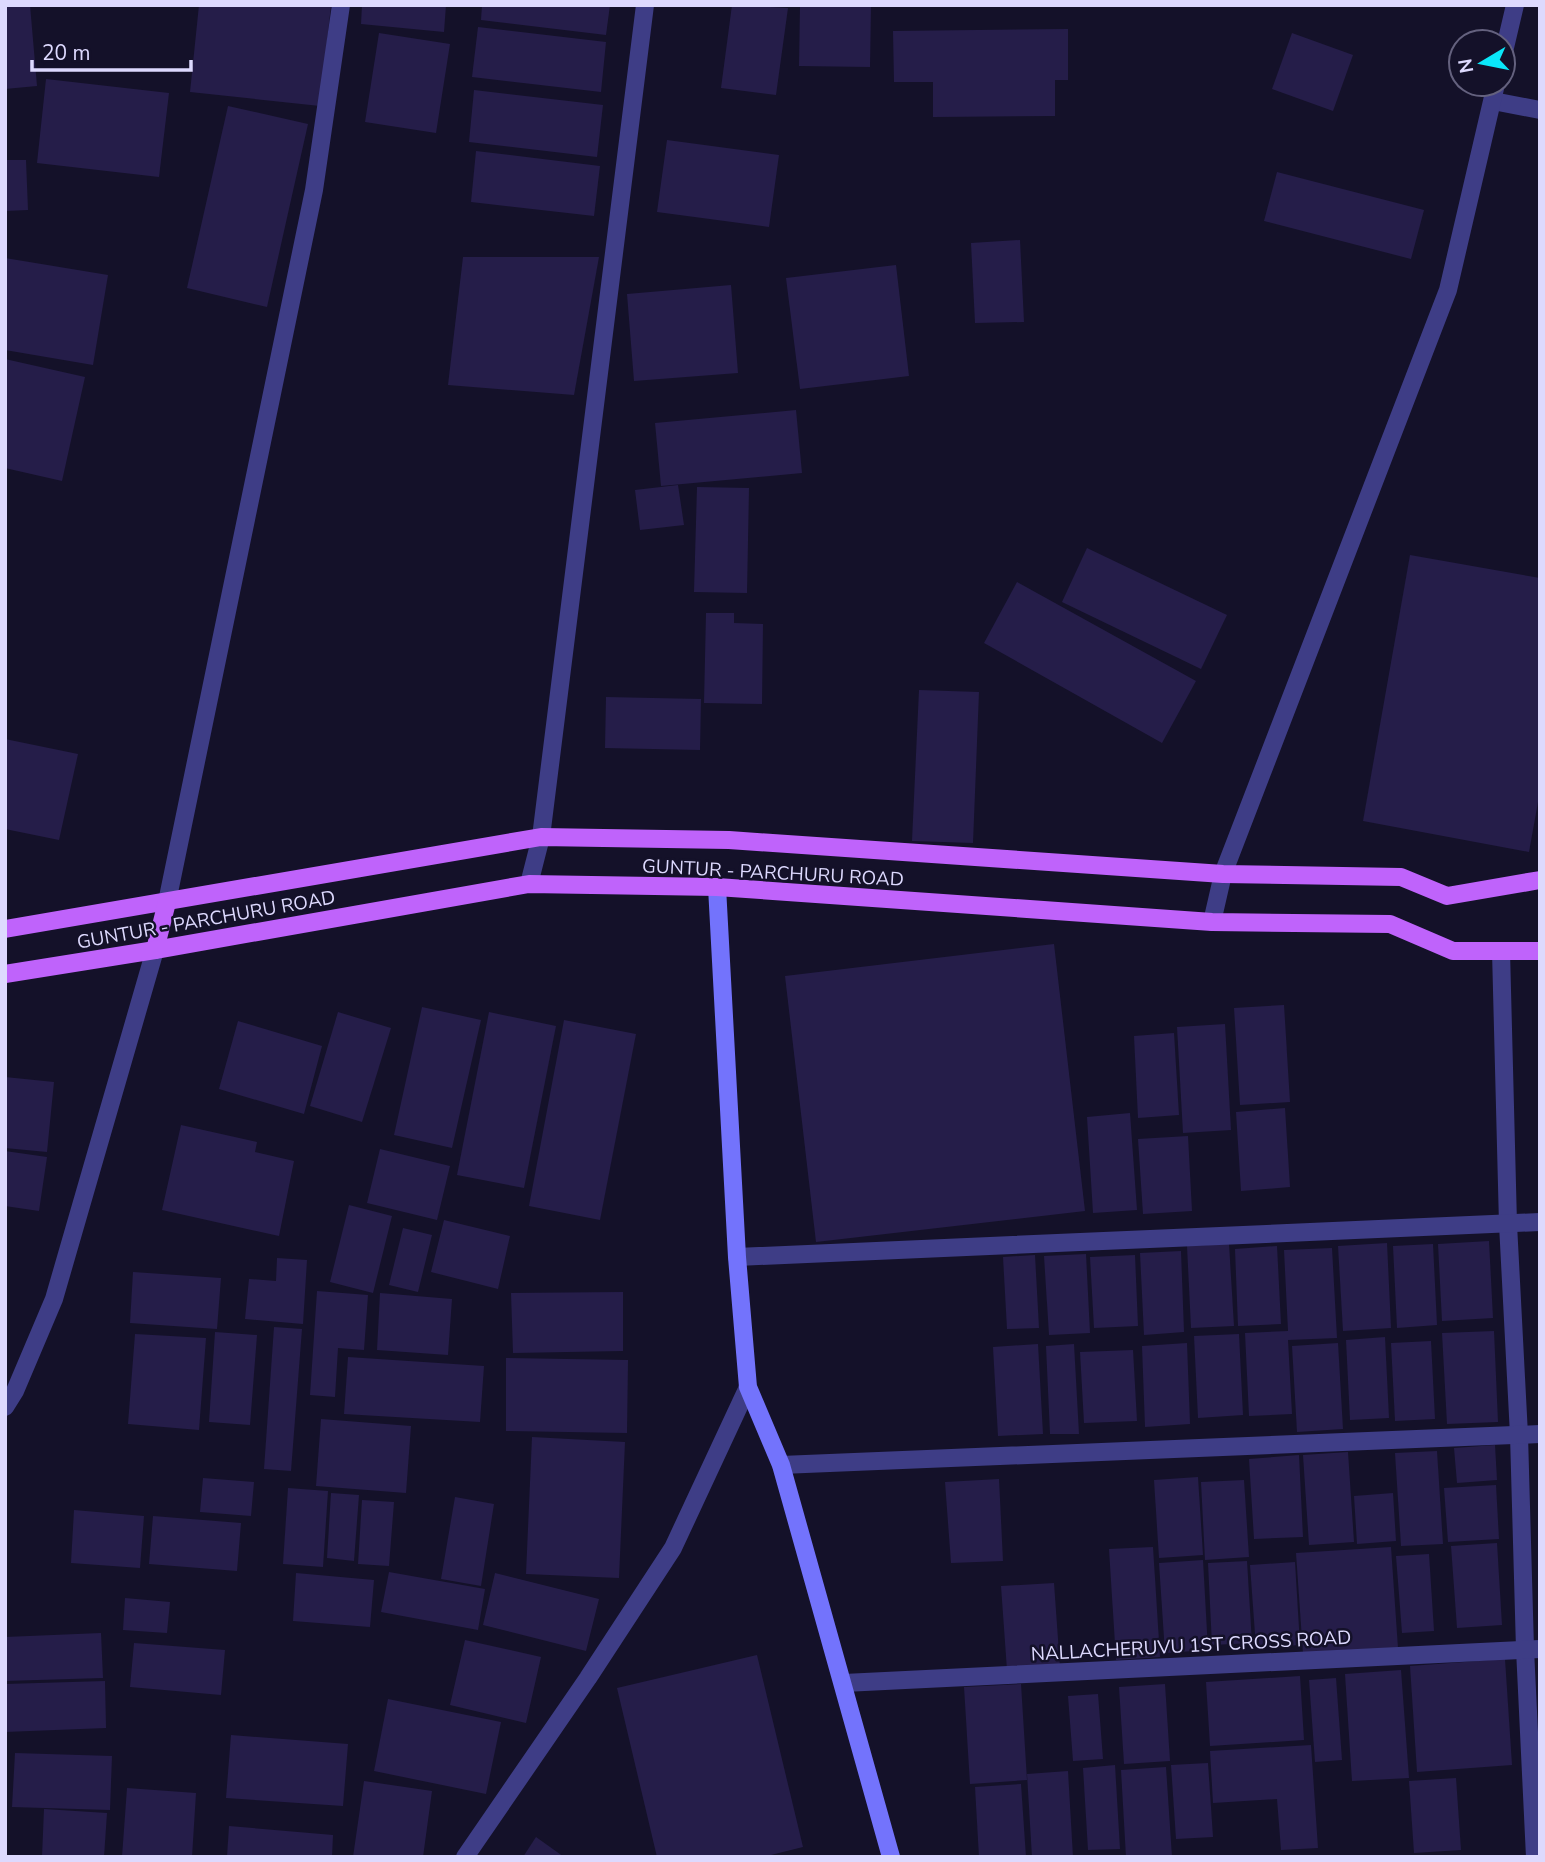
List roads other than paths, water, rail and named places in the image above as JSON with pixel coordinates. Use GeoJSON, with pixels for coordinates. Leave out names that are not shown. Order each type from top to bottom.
{"type":"FeatureCollection","features":[{"type":"Feature","properties":{"kind":"main road","name":"GUNTUR - PARCHURU ROAD"},"geometry":{"type":"LineString","coordinates":[[5,929],[541,837],[729,840],[1223,874],[1401,877],[1447,896],[1540,880]]}},
{"type":"Feature","properties":{"kind":"main road","name":"GUNTUR - PARCHURU ROAD"},"geometry":{"type":"LineString","coordinates":[[5,974],[529,884],[717,887],[1212,922],[1390,924],[1453,951],[1540,951]]}},
{"type":"Feature","properties":{"kind":"main road"},"geometry":{"type":"LineString","coordinates":[[717,887],[737,1257],[748,1387],[781,1465],[891,1857]]}},
{"type":"Feature","properties":{"kind":"main road"},"geometry":{"type":"LineString","coordinates":[[155,950],[167,902]]}},
{"type":"Feature","properties":{"kind":"street"},"geometry":{"type":"LineString","coordinates":[[167,902],[314,190],[341,5]]}},
{"type":"Feature","properties":{"kind":"street"},"geometry":{"type":"LineString","coordinates":[[529,884],[541,837],[645,5]]}},
{"type":"Feature","properties":{"kind":"street"},"geometry":{"type":"LineString","coordinates":[[1510,28],[1515,5]]}},
{"type":"Feature","properties":{"kind":"street"},"geometry":{"type":"LineString","coordinates":[[1212,922],[1223,874],[1448,290],[1493,98]]}},
{"type":"Feature","properties":{"kind":"street"},"geometry":{"type":"LineString","coordinates":[[1509,98],[1540,110]]}},
{"type":"Feature","properties":{"kind":"street"},"geometry":{"type":"LineString","coordinates":[[5,1408],[15,1391],[54,1299],[155,950]]}},
{"type":"Feature","properties":{"kind":"street"},"geometry":{"type":"LineString","coordinates":[[1501,951],[1508,1224],[1532,1649],[1535,1857]]}},
{"type":"Feature","properties":{"kind":"street"},"geometry":{"type":"LineString","coordinates":[[737,1257],[1540,1222]]}},
{"type":"Feature","properties":{"kind":"street"},"geometry":{"type":"LineString","coordinates":[[465,1857],[673,1548],[748,1387]]}},
{"type":"Feature","properties":{"kind":"street"},"geometry":{"type":"LineString","coordinates":[[781,1465],[1540,1434]]}},
{"type":"Feature","properties":{"kind":"street","name":"NALLACHERUVU 1ST CROSS ROAD"},"geometry":{"type":"LineString","coordinates":[[844,1683],[1532,1649]]}}]}
